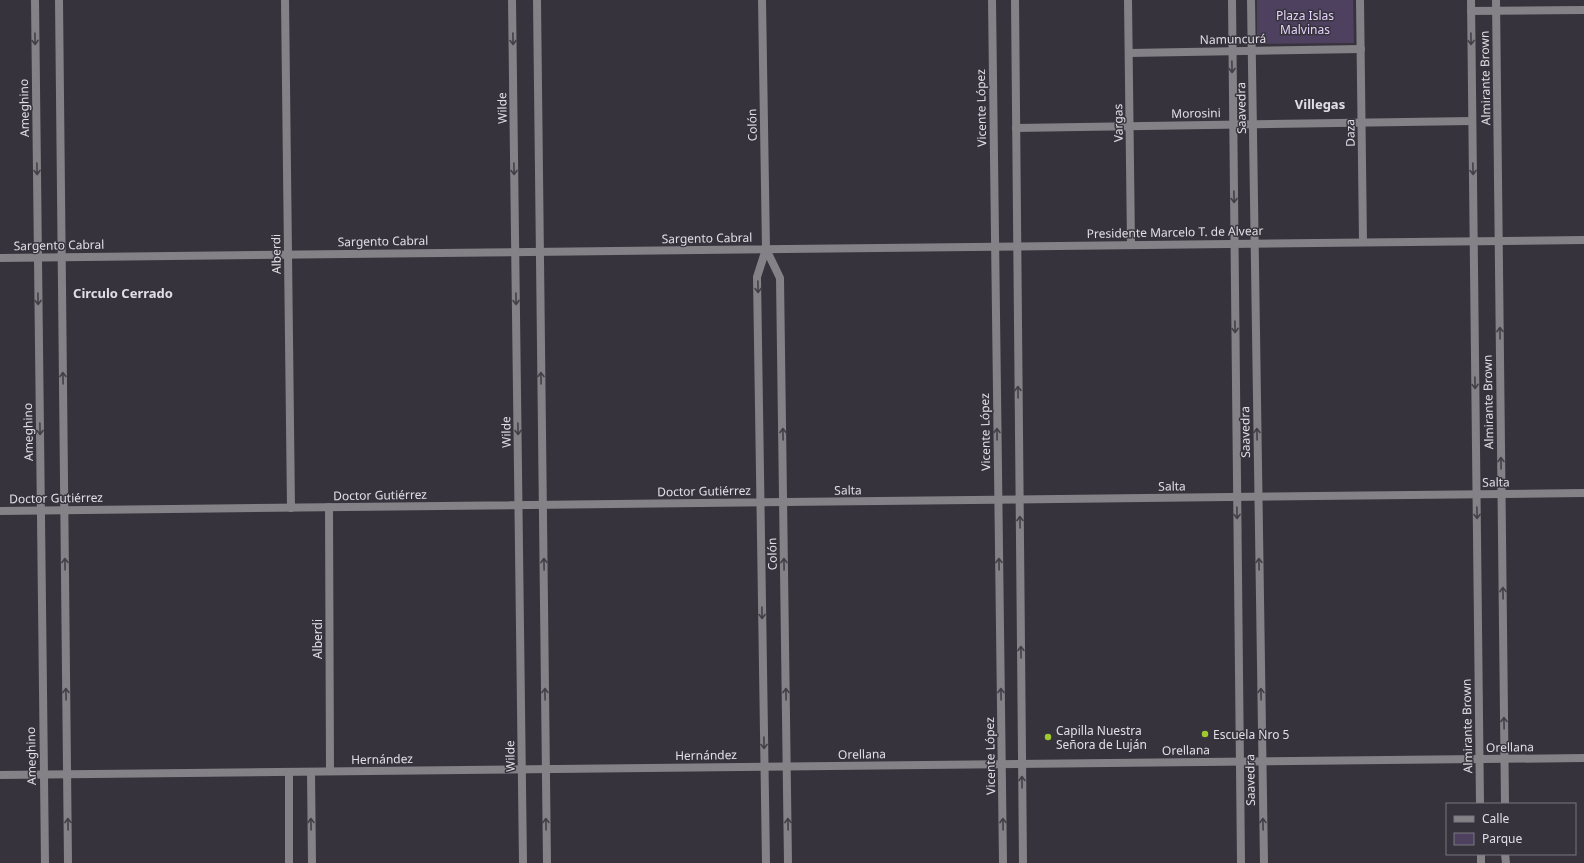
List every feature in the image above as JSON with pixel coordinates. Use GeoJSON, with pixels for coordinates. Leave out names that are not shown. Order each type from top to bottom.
{"type":"FeatureCollection","features":[{"type":"Feature","properties":{"kind":"street","name":"Ameghino"},"geometry":{"type":"LineString","coordinates":[[35,0],[45,863]]}},
{"type":"Feature","properties":{"kind":"street"},"geometry":{"type":"LineString","coordinates":[[59,0],[68,863]]}},
{"type":"Feature","properties":{"kind":"street","name":"Alberdi"},"geometry":{"type":"LineString","coordinates":[[285,0],[291,508]]}},
{"type":"Feature","properties":{"kind":"street","name":"Wilde"},"geometry":{"type":"LineString","coordinates":[[512,0],[523,863]]}},
{"type":"Feature","properties":{"kind":"street"},"geometry":{"type":"LineString","coordinates":[[537,0],[547,863]]}},
{"type":"Feature","properties":{"kind":"street","name":"Colón"},"geometry":{"type":"LineString","coordinates":[[762,0],[766,249],[758,277],[766,863]]}},
{"type":"Feature","properties":{"kind":"street","name":"Vicente López"},"geometry":{"type":"LineString","coordinates":[[992,0],[1003,863]]}},
{"type":"Feature","properties":{"kind":"street"},"geometry":{"type":"LineString","coordinates":[[1015,0],[1023,863]]}},
{"type":"Feature","properties":{"kind":"street","name":"Vargas"},"geometry":{"type":"LineString","coordinates":[[1128,0],[1131,245]]}},
{"type":"Feature","properties":{"kind":"street","name":"Saavedra"},"geometry":{"type":"LineString","coordinates":[[1232,0],[1241,863]]}},
{"type":"Feature","properties":{"kind":"street","name":"Saavedra"},"geometry":{"type":"LineString","coordinates":[[1251,0],[1264,863]]}},
{"type":"Feature","properties":{"kind":"street","name":"Daza"},"geometry":{"type":"LineString","coordinates":[[1360,0],[1363,242]]}},
{"type":"Feature","properties":{"kind":"street","name":"Almirante Brown"},"geometry":{"type":"LineString","coordinates":[[1471,0],[1480,803]]}},
{"type":"Feature","properties":{"kind":"street","name":"Almirante Brown"},"geometry":{"type":"LineString","coordinates":[[1496,0],[1505,803]]}},
{"type":"Feature","properties":{"kind":"street"},"geometry":{"type":"LineString","coordinates":[[1471,11],[1584,10]]}},
{"type":"Feature","properties":{"kind":"street","name":"Namuncurá"},"geometry":{"type":"LineString","coordinates":[[1129,53],[1361,49]]}},
{"type":"Feature","properties":{"kind":"street","name":"Morosini"},"geometry":{"type":"LineString","coordinates":[[1016,128],[1472,121]]}},
{"type":"Feature","properties":{"kind":"street","name":"Presidente Marcelo T. de Alvear"},"geometry":{"type":"LineString","coordinates":[[766,249],[1584,240]]}},
{"type":"Feature","properties":{"kind":"street","name":"Sargento Cabral"},"geometry":{"type":"LineString","coordinates":[[0,258],[766,249]]}},
{"type":"Feature","properties":{"kind":"street","name":"Colón"},"geometry":{"type":"LineString","coordinates":[[766,249],[780,278],[788,863]]}},
{"type":"Feature","properties":{"kind":"street","name":"Salta"},"geometry":{"type":"LineString","coordinates":[[761,502],[1584,493]]}},
{"type":"Feature","properties":{"kind":"street","name":"Doctor Gutiérrez"},"geometry":{"type":"LineString","coordinates":[[0,511],[761,502]]}},
{"type":"Feature","properties":{"kind":"street","name":"Alberdi"},"geometry":{"type":"LineString","coordinates":[[329,507],[330,771]]}},
{"type":"Feature","properties":{"kind":"street","name":"Orellana"},"geometry":{"type":"LineString","coordinates":[[764,767],[1584,758]]}},
{"type":"Feature","properties":{"kind":"street","name":"Hernández"},"geometry":{"type":"LineString","coordinates":[[0,775],[764,767]]}},
{"type":"Feature","properties":{"kind":"street"},"geometry":{"type":"LineString","coordinates":[[289,772],[289,863]]}},
{"type":"Feature","properties":{"kind":"street"},"geometry":{"type":"LineString","coordinates":[[311,772],[312,863]]}},
{"type":"Feature","properties":{"kind":"green space","name":"Plaza Islas Malvinas"},"geometry":{"type":"Polygon","coordinates":[[[1257,0],[1353,0],[1354,43],[1257,44],[1257,0]]]}},
{"type":"Feature","properties":{"kind":"place","name":"Escuela Nro 5"},"geometry":{"type":"Point","coordinates":[1205,734]}},
{"type":"Feature","properties":{"kind":"place","name":"Capilla Nuestra Señora de Luján"},"geometry":{"type":"Point","coordinates":[1048,737]}},
{"type":"Feature","properties":{"kind":"district","name":"Villegas"},"geometry":{"type":"Point","coordinates":[1320,104]}},
{"type":"Feature","properties":{"kind":"district","name":"Circulo Cerrado"},"geometry":{"type":"Point","coordinates":[123,293]}}]}
